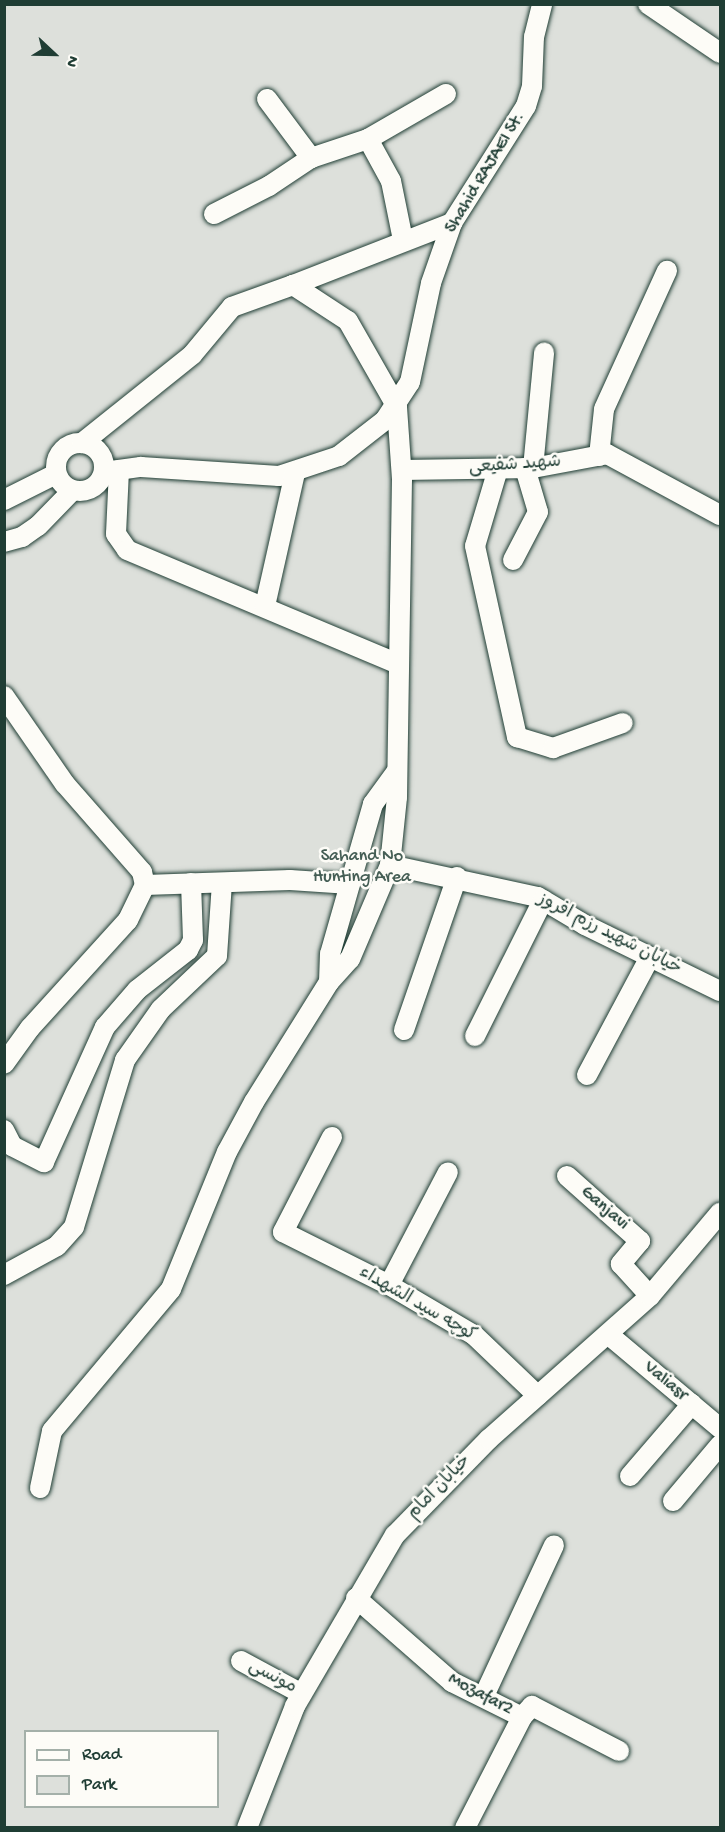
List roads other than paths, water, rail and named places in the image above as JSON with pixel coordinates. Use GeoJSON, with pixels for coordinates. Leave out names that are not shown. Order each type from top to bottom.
{"type":"FeatureCollection","features":[{"type":"Feature","properties":{"kind":"street"},"geometry":{"type":"LineString","coordinates":[[648,4],[720,54]]}},
{"type":"Feature","properties":{"kind":"street","name":"Shahid RAJAEI St."},"geometry":{"type":"LineString","coordinates":[[397,407],[410,382],[431,284],[452,223],[526,106],[532,86],[534,37],[541,5]]}},
{"type":"Feature","properties":{"kind":"street"},"geometry":{"type":"LineString","coordinates":[[214,214],[270,186],[311,158],[368,139],[446,94]]}},
{"type":"Feature","properties":{"kind":"street"},"geometry":{"type":"LineString","coordinates":[[267,99],[311,158]]}},
{"type":"Feature","properties":{"kind":"street"},"geometry":{"type":"LineString","coordinates":[[368,139],[390,181],[403,240]]}},
{"type":"Feature","properties":{"kind":"street"},"geometry":{"type":"LineString","coordinates":[[56,474],[61,452],[82,443],[192,355],[232,307],[340,270],[403,240],[452,223]]}},
{"type":"Feature","properties":{"kind":"street"},"geometry":{"type":"LineString","coordinates":[[599,456],[604,409],[667,272]]}},
{"type":"Feature","properties":{"kind":"street"},"geometry":{"type":"LineString","coordinates":[[40,1488],[52,1431],[171,1289],[227,1152],[328,982],[350,959],[390,865],[396,772],[396,663],[402,470],[397,407],[348,321],[293,285]]}},
{"type":"Feature","properties":{"kind":"street"},"geometry":{"type":"LineString","coordinates":[[513,560],[538,512],[529,468],[544,353]]}},
{"type":"Feature","properties":{"kind":"street"},"geometry":{"type":"LineString","coordinates":[[4,542],[22,537],[38,526],[72,491],[96,486],[111,471],[141,467],[271,476],[295,473],[339,456],[363,441],[397,407]]}},
{"type":"Feature","properties":{"kind":"street"},"geometry":{"type":"LineString","coordinates":[[82,443],[102,456],[111,471],[116,534],[127,550],[265,606],[396,663]]}},
{"type":"Feature","properties":{"kind":"street","name":"شهید شفیعی"},"geometry":{"type":"LineString","coordinates":[[402,470],[529,468],[607,454],[720,515]]}},
{"type":"Feature","properties":{"kind":"street"},"geometry":{"type":"LineString","coordinates":[[498,469],[475,546],[517,737],[553,748],[624,723]]}},
{"type":"Feature","properties":{"kind":"street"},"geometry":{"type":"LineString","coordinates":[[265,606],[295,473]]}},
{"type":"Feature","properties":{"kind":"street"},"geometry":{"type":"LineString","coordinates":[[56,474],[72,491]]}},
{"type":"Feature","properties":{"kind":"street"},"geometry":{"type":"LineString","coordinates":[[4,500],[56,474]]}},
{"type":"Feature","properties":{"kind":"street"},"geometry":{"type":"LineString","coordinates":[[4,696],[65,784],[142,872],[145,885],[128,920],[30,1028],[4,1064]]}},
{"type":"Feature","properties":{"kind":"street"},"geometry":{"type":"LineString","coordinates":[[328,982],[330,954],[374,804],[396,772]]}},
{"type":"Feature","properties":{"kind":"street","name":"خیابان شهید رزم افروز"},"geometry":{"type":"LineString","coordinates":[[390,865],[457,877],[543,900],[720,991]]}},
{"type":"Feature","properties":{"kind":"street"},"geometry":{"type":"LineString","coordinates":[[404,1030],[457,877]]}},
{"type":"Feature","properties":{"kind":"street"},"geometry":{"type":"LineString","coordinates":[[145,885],[290,880],[350,884]]}},
{"type":"Feature","properties":{"kind":"street"},"geometry":{"type":"LineString","coordinates":[[4,1275],[57,1246],[74,1227],[124,1060],[161,1009],[217,956],[222,883]]}},
{"type":"Feature","properties":{"kind":"street"},"geometry":{"type":"LineString","coordinates":[[4,1130],[12,1146],[44,1162],[105,1027],[137,990],[188,950],[193,940],[192,884]]}},
{"type":"Feature","properties":{"kind":"street"},"geometry":{"type":"LineString","coordinates":[[475,1036],[543,900]]}},
{"type":"Feature","properties":{"kind":"street"},"geometry":{"type":"LineString","coordinates":[[587,1075],[650,957]]}},
{"type":"Feature","properties":{"kind":"street","name":"کوچه سید الشهداء"},"geometry":{"type":"LineString","coordinates":[[332,1137],[283,1232],[388,1285],[474,1335],[538,1396]]}},
{"type":"Feature","properties":{"kind":"street"},"geometry":{"type":"LineString","coordinates":[[388,1285],[448,1172]]}},
{"type":"Feature","properties":{"kind":"street","name":"Ganjavi"},"geometry":{"type":"LineString","coordinates":[[567,1176],[640,1241],[621,1264],[651,1296]]}},
{"type":"Feature","properties":{"kind":"street","name":"خیابان امام"},"geometry":{"type":"LineString","coordinates":[[247,1827],[302,1694],[356,1598],[395,1535],[433,1493],[651,1296],[717,1223]]}},
{"type":"Feature","properties":{"kind":"street","name":"Valiasr"},"geometry":{"type":"LineString","coordinates":[[609,1335],[720,1428]]}},
{"type":"Feature","properties":{"kind":"street"},"geometry":{"type":"LineString","coordinates":[[630,1476],[692,1404]]}},
{"type":"Feature","properties":{"kind":"street"},"geometry":{"type":"LineString","coordinates":[[673,1502],[720,1445]]}},
{"type":"Feature","properties":{"kind":"street"},"geometry":{"type":"LineString","coordinates":[[484,1696],[554,1545]]}},
{"type":"Feature","properties":{"kind":"street","name":"Mozafar2"},"geometry":{"type":"LineString","coordinates":[[356,1598],[442,1675],[522,1717],[532,1706],[619,1750]]}},
{"type":"Feature","properties":{"kind":"street","name":"مونسی"},"geometry":{"type":"LineString","coordinates":[[241,1661],[302,1694]]}},
{"type":"Feature","properties":{"kind":"street"},"geometry":{"type":"LineString","coordinates":[[465,1827],[522,1717]]}},
{"type":"Feature","properties":{"kind":"park label","name":"Sahand No Hunting Area"},"geometry":{"type":"Point","coordinates":[362,868]}}]}
